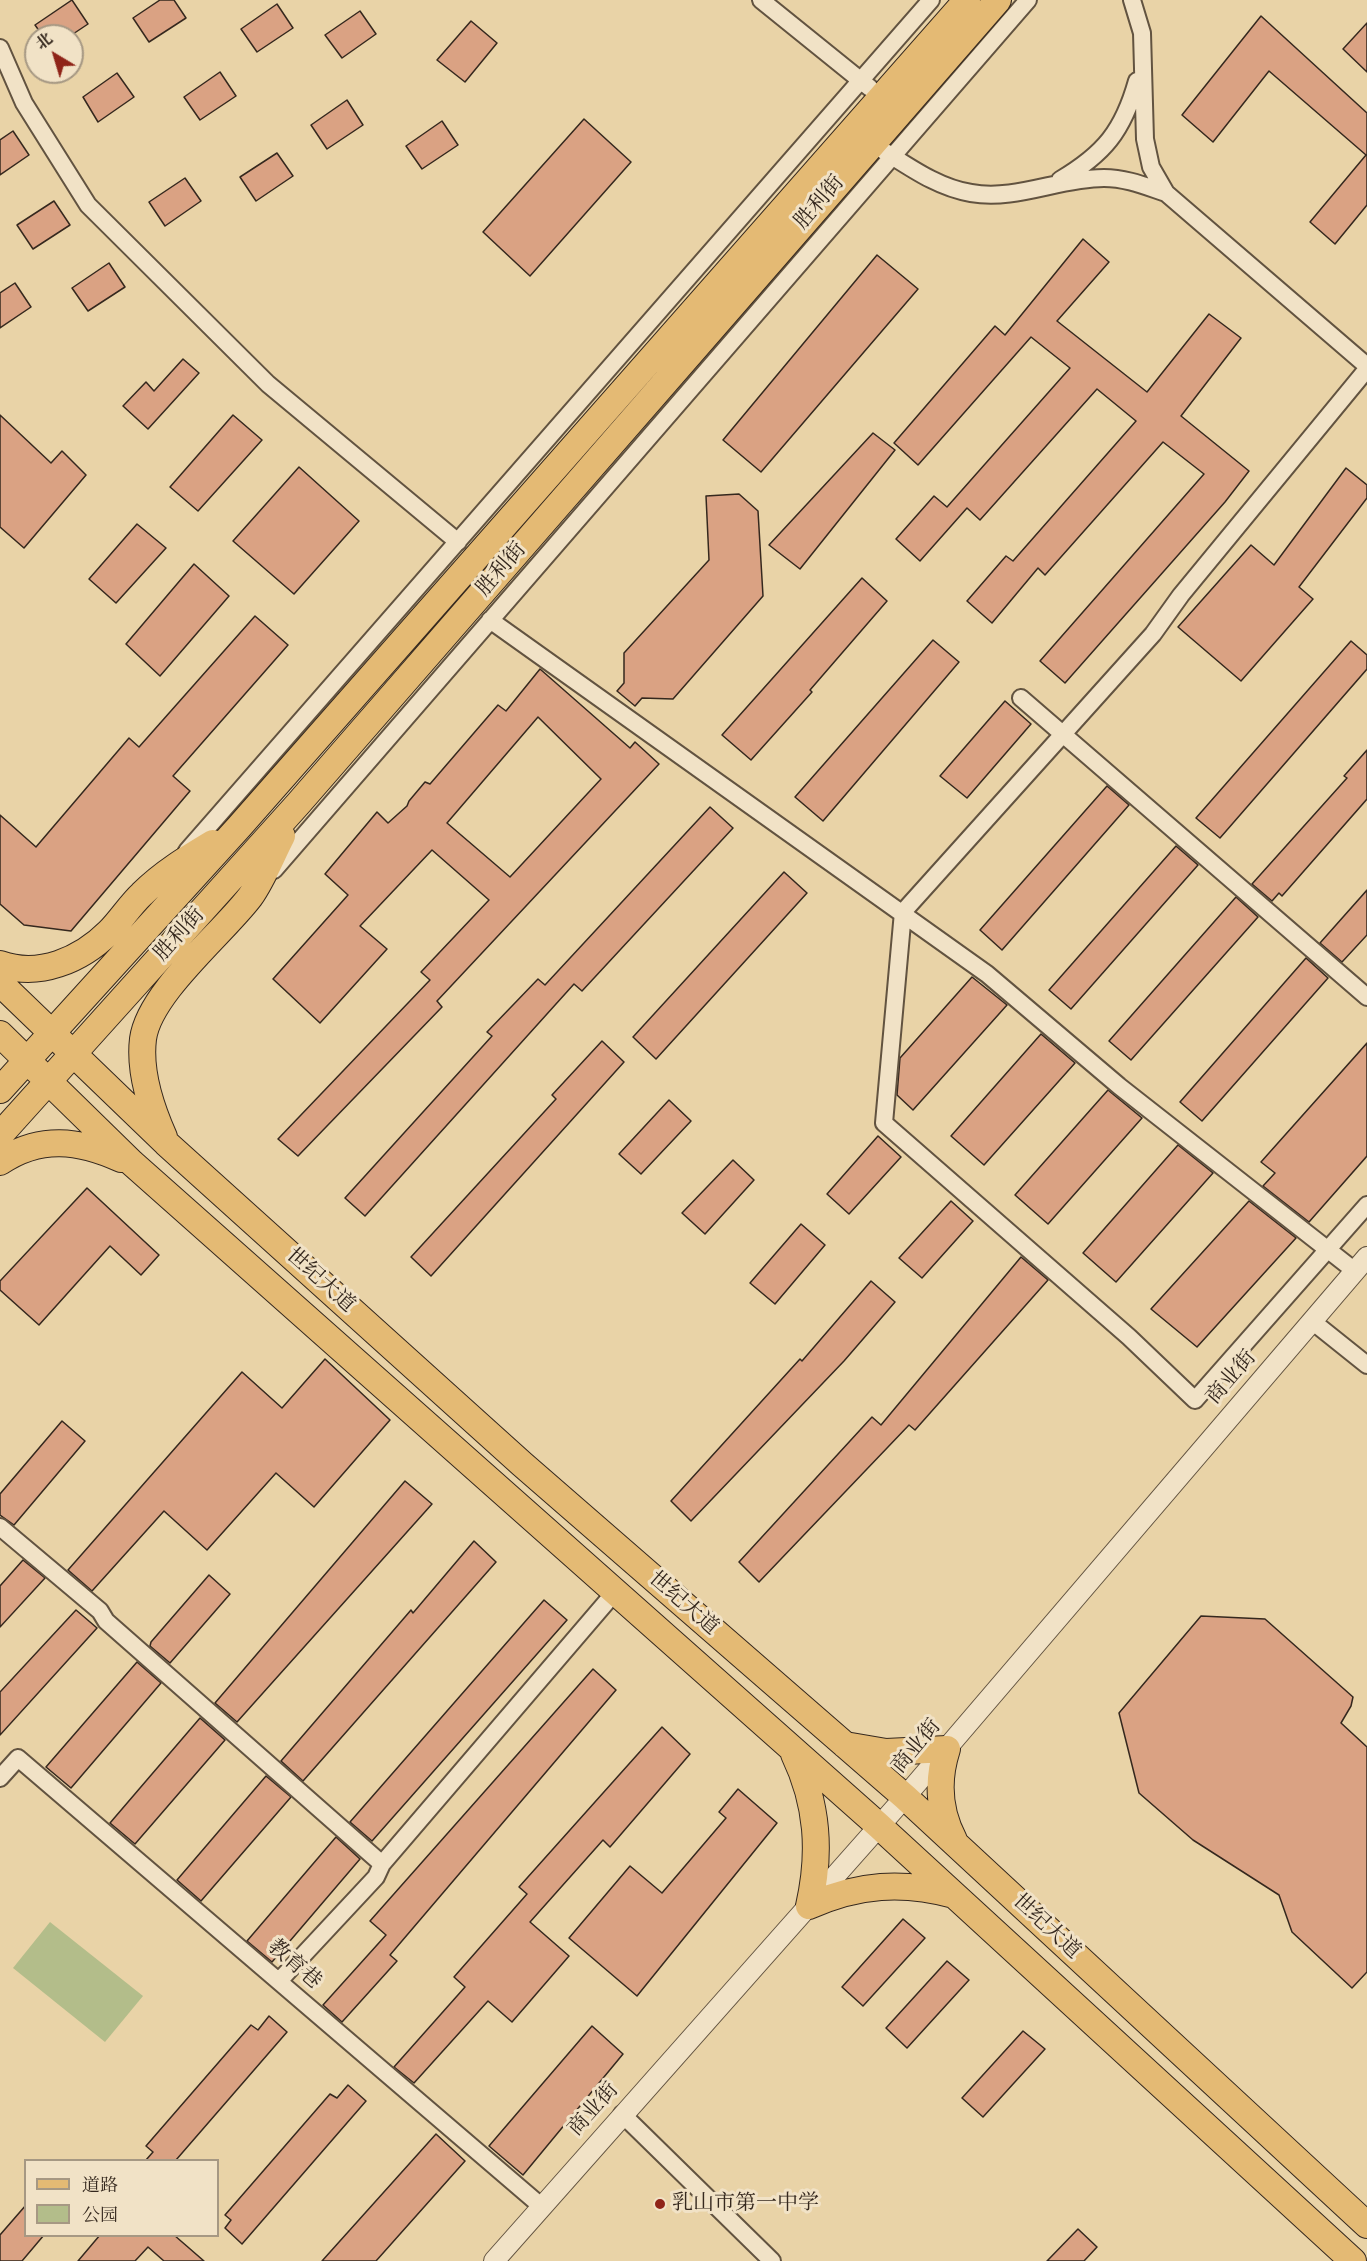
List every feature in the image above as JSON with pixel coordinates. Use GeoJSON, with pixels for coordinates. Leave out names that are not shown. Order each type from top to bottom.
{"type":"FeatureCollection","features":[{"type":"Feature","properties":{"kind":"main road","name":"胜利街"},"geometry":{"type":"LineString","coordinates":[[0,1135],[883,150],[891,105],[967,0]]}},
{"type":"Feature","properties":{"kind":"main road","name":"胜利街"},"geometry":{"type":"LineString","coordinates":[[0,1090],[891,105],[998,0]]}},
{"type":"Feature","properties":{"kind":"main road"},"geometry":{"type":"LineString","coordinates":[[166,1143],[147,1089],[143,1039],[150,1016],[168,990],[251,896],[298,804]]}},
{"type":"Feature","properties":{"kind":"main road"},"geometry":{"type":"LineString","coordinates":[[0,964],[27,969],[45,967],[67,961],[88,950],[109,932],[141,894],[174,866],[239,827]]}},
{"type":"Feature","properties":{"kind":"main road","name":"世纪大道"},"geometry":{"type":"LineString","coordinates":[[0,982],[166,1143],[522,1464],[905,1797],[1367,2225]]}},
{"type":"Feature","properties":{"kind":"main road","name":"世纪大道"},"geometry":{"type":"LineString","coordinates":[[0,1034],[132,1163],[955,1895],[1353,2261]]}},
{"type":"Feature","properties":{"kind":"main road"},"geometry":{"type":"LineString","coordinates":[[0,1162],[32,1146],[52,1141],[99,1149],[132,1163]]}},
{"type":"Feature","properties":{"kind":"main road"},"geometry":{"type":"LineString","coordinates":[[844,1745],[886,1752],[947,1749],[941,1774],[941,1803],[947,1825],[958,1846]]}},
{"type":"Feature","properties":{"kind":"main road"},"geometry":{"type":"LineString","coordinates":[[791,1748],[802,1770],[815,1816],[816,1863],[809,1906]]}},
{"type":"Feature","properties":{"kind":"main road"},"geometry":{"type":"LineString","coordinates":[[809,1906],[847,1891],[887,1885],[921,1887],[955,1895]]}},
{"type":"Feature","properties":{"kind":"street"},"geometry":{"type":"LineString","coordinates":[[762,0],[891,105]]}},
{"type":"Feature","properties":{"kind":"street"},"geometry":{"type":"LineString","coordinates":[[174,866],[862,82],[931,0]]}},
{"type":"Feature","properties":{"kind":"street"},"geometry":{"type":"LineString","coordinates":[[251,896],[490,620],[883,150],[1028,0]]}},
{"type":"Feature","properties":{"kind":"street"},"geometry":{"type":"LineString","coordinates":[[1132,0],[1142,33],[1145,139],[1150,167],[1166,193],[1367,368],[1181,595],[1153,634],[903,912],[884,1124],[1129,1337],[1195,1400],[1367,1205]]}},
{"type":"Feature","properties":{"kind":"street"},"geometry":{"type":"LineString","coordinates":[[0,48],[24,103],[88,205],[268,384],[458,542]]}},
{"type":"Feature","properties":{"kind":"street"},"geometry":{"type":"LineString","coordinates":[[1051,185],[1080,168],[1122,125],[1143,61]]}},
{"type":"Feature","properties":{"kind":"street"},"geometry":{"type":"LineString","coordinates":[[883,150],[914,170],[951,188],[972,193],[999,194],[1103,178],[1133,181],[1166,193]]}},
{"type":"Feature","properties":{"kind":"street"},"geometry":{"type":"LineString","coordinates":[[490,620],[987,974],[1119,1086],[1361,1264]]}},
{"type":"Feature","properties":{"kind":"street"},"geometry":{"type":"LineString","coordinates":[[1021,698],[1065,734],[1077,749],[1367,998]]}},
{"type":"Feature","properties":{"kind":"street","name":"商业街"},"geometry":{"type":"LineString","coordinates":[[494,2261],[947,1749],[1361,1264]]}},
{"type":"Feature","properties":{"kind":"street"},"geometry":{"type":"LineString","coordinates":[[1312,1321],[1367,1365]]}},
{"type":"Feature","properties":{"kind":"street"},"geometry":{"type":"LineString","coordinates":[[0,1527],[100,1611],[106,1622],[382,1864]]}},
{"type":"Feature","properties":{"kind":"street"},"geometry":{"type":"LineString","coordinates":[[279,1982],[376,1877],[382,1864],[615,1592]]}},
{"type":"Feature","properties":{"kind":"street","name":"教育巷"},"geometry":{"type":"LineString","coordinates":[[0,1778],[18,1758],[541,2206]]}},
{"type":"Feature","properties":{"kind":"street"},"geometry":{"type":"LineString","coordinates":[[622,2114],[772,2261]]}},
{"type":"Feature","properties":{"kind":"green space"},"geometry":{"type":"Polygon","coordinates":[[[50,1922],[143,1996],[105,2042],[13,1968],[50,1922]]]}},
{"type":"Feature","properties":{"kind":"building"},"geometry":{"type":"Polygon","coordinates":[[[72,0],[88,24],[84,27],[84,24],[36,24],[72,0]]]}},
{"type":"Feature","properties":{"kind":"building"},"geometry":{"type":"Polygon","coordinates":[[[160,0],[174,0],[186,18],[149,42],[133,18],[160,0]]]}},
{"type":"Feature","properties":{"kind":"building"},"geometry":{"type":"Polygon","coordinates":[[[277,4],[293,28],[257,52],[241,29],[277,4]]]}},
{"type":"Feature","properties":{"kind":"building"},"geometry":{"type":"Polygon","coordinates":[[[360,11],[376,34],[342,58],[325,35],[360,11]]]}},
{"type":"Feature","properties":{"kind":"building"},"geometry":{"type":"Polygon","coordinates":[[[1261,16],[1367,113],[1367,205],[1335,244],[1310,222],[1366,155],[1269,71],[1213,142],[1182,115],[1261,16]]]}},
{"type":"Feature","properties":{"kind":"building"},"geometry":{"type":"Polygon","coordinates":[[[471,21],[497,43],[465,82],[437,60],[471,21]]]}},
{"type":"Feature","properties":{"kind":"building"},"geometry":{"type":"Polygon","coordinates":[[[1367,23],[1367,72],[1343,49],[1367,23]]]}},
{"type":"Feature","properties":{"kind":"building"},"geometry":{"type":"Polygon","coordinates":[[[220,72],[236,96],[200,120],[184,97],[220,72]]]}},
{"type":"Feature","properties":{"kind":"building"},"geometry":{"type":"Polygon","coordinates":[[[117,73],[134,97],[98,122],[83,97],[117,73]]]}},
{"type":"Feature","properties":{"kind":"building"},"geometry":{"type":"Polygon","coordinates":[[[347,100],[363,125],[327,149],[311,125],[347,100]]]}},
{"type":"Feature","properties":{"kind":"building"},"geometry":{"type":"Polygon","coordinates":[[[584,119],[631,162],[530,276],[483,232],[584,119]]]}},
{"type":"Feature","properties":{"kind":"building"},"geometry":{"type":"Polygon","coordinates":[[[442,121],[458,145],[422,169],[406,146],[442,121]]]}},
{"type":"Feature","properties":{"kind":"building"},"geometry":{"type":"Polygon","coordinates":[[[13,131],[29,155],[0,175],[0,140],[13,131]]]}},
{"type":"Feature","properties":{"kind":"building"},"geometry":{"type":"Polygon","coordinates":[[[277,153],[293,176],[256,201],[240,177],[277,153]]]}},
{"type":"Feature","properties":{"kind":"building"},"geometry":{"type":"Polygon","coordinates":[[[185,178],[201,201],[165,226],[149,202],[185,178]]]}},
{"type":"Feature","properties":{"kind":"building"},"geometry":{"type":"Polygon","coordinates":[[[54,201],[70,225],[33,249],[17,225],[54,201]]]}},
{"type":"Feature","properties":{"kind":"building"},"geometry":{"type":"Polygon","coordinates":[[[1083,239],[1109,262],[1057,321],[1147,392],[1209,314],[1241,338],[1181,416],[1249,471],[1225,502],[1065,683],[1040,661],[1204,474],[1163,442],[1045,575],[1038,568],[992,623],[967,601],[1006,556],[1013,561],[1136,421],[1097,389],[980,520],[967,508],[920,561],[896,539],[934,496],[947,507],[1070,368],[1031,337],[918,465],[894,443],[995,326],[1005,335],[1083,239]]]}},
{"type":"Feature","properties":{"kind":"building"},"geometry":{"type":"Polygon","coordinates":[[[877,255],[918,289],[761,472],[723,440],[877,255]]]}},
{"type":"Feature","properties":{"kind":"building"},"geometry":{"type":"Polygon","coordinates":[[[109,263],[125,287],[88,311],[72,288],[109,263]]]}},
{"type":"Feature","properties":{"kind":"building"},"geometry":{"type":"Polygon","coordinates":[[[15,283],[31,307],[0,328],[0,293],[15,283]]]}},
{"type":"Feature","properties":{"kind":"building"},"geometry":{"type":"Polygon","coordinates":[[[183,359],[199,373],[148,429],[123,406],[146,382],[154,391],[183,359]]]}},
{"type":"Feature","properties":{"kind":"building"},"geometry":{"type":"Polygon","coordinates":[[[0,415],[51,463],[62,451],[86,475],[24,548],[0,527],[0,415]]]}},
{"type":"Feature","properties":{"kind":"building"},"geometry":{"type":"Polygon","coordinates":[[[233,415],[262,440],[198,511],[170,487],[233,415]]]}},
{"type":"Feature","properties":{"kind":"building"},"geometry":{"type":"Polygon","coordinates":[[[873,433],[895,450],[800,569],[769,545],[873,433]]]}},
{"type":"Feature","properties":{"kind":"building"},"geometry":{"type":"Polygon","coordinates":[[[299,467],[359,521],[294,594],[233,541],[299,467]]]}},
{"type":"Feature","properties":{"kind":"building"},"geometry":{"type":"Polygon","coordinates":[[[1346,468],[1367,485],[1367,498],[1299,587],[1313,599],[1241,681],[1178,627],[1251,545],[1274,565],[1346,468]]]}},
{"type":"Feature","properties":{"kind":"building"},"geometry":{"type":"Polygon","coordinates":[[[739,494],[758,511],[763,596],[673,699],[642,698],[635,706],[617,691],[624,683],[624,653],[709,560],[706,496],[739,494]]]}},
{"type":"Feature","properties":{"kind":"building"},"geometry":{"type":"Polygon","coordinates":[[[137,524],[166,548],[116,603],[89,579],[137,524]]]}},
{"type":"Feature","properties":{"kind":"building"},"geometry":{"type":"Polygon","coordinates":[[[194,564],[229,596],[160,676],[126,644],[194,564]]]}},
{"type":"Feature","properties":{"kind":"building"},"geometry":{"type":"Polygon","coordinates":[[[862,578],[887,601],[810,690],[812,692],[751,760],[722,735],[862,578]]]}},
{"type":"Feature","properties":{"kind":"building"},"geometry":{"type":"Polygon","coordinates":[[[255,616],[288,645],[173,776],[190,791],[71,931],[24,925],[0,904],[0,815],[36,847],[129,738],[139,747],[255,616]]]}},
{"type":"Feature","properties":{"kind":"building"},"geometry":{"type":"Polygon","coordinates":[[[933,640],[959,662],[823,821],[795,797],[933,640]]]}},
{"type":"Feature","properties":{"kind":"building"},"geometry":{"type":"Polygon","coordinates":[[[1351,641],[1367,655],[1367,669],[1220,838],[1196,818],[1351,641]]]}},
{"type":"Feature","properties":{"kind":"building"},"geometry":{"type":"Polygon","coordinates":[[[540,669],[630,748],[635,742],[659,764],[437,1001],[442,1007],[298,1156],[278,1139],[430,980],[421,972],[489,900],[432,850],[360,926],[387,949],[320,1023],[273,979],[348,895],[325,874],[377,812],[388,823],[407,806],[425,782],[430,784],[498,705],[506,711],[540,669]],[[538,717],[447,823],[510,877],[601,779],[538,717]]]}},
{"type":"Feature","properties":{"kind":"building"},"geometry":{"type":"Polygon","coordinates":[[[1005,701],[1031,724],[967,798],[940,776],[1005,701]]]}},
{"type":"Feature","properties":{"kind":"building"},"geometry":{"type":"Polygon","coordinates":[[[1367,750],[1367,799],[1282,896],[1279,893],[1272,901],[1252,884],[1347,778],[1344,776],[1367,750]]]}},
{"type":"Feature","properties":{"kind":"building"},"geometry":{"type":"Polygon","coordinates":[[[1107,786],[1129,805],[1002,950],[980,930],[1107,786]]]}},
{"type":"Feature","properties":{"kind":"building"},"geometry":{"type":"Polygon","coordinates":[[[710,807],[733,828],[582,991],[574,984],[365,1216],[345,1198],[492,1036],[487,1032],[538,979],[545,985],[710,807]]]}},
{"type":"Feature","properties":{"kind":"building"},"geometry":{"type":"Polygon","coordinates":[[[1176,846],[1198,865],[1071,1009],[1049,990],[1176,846]]]}},
{"type":"Feature","properties":{"kind":"building"},"geometry":{"type":"Polygon","coordinates":[[[784,872],[807,893],[656,1059],[633,1037],[784,872]]]}},
{"type":"Feature","properties":{"kind":"building"},"geometry":{"type":"Polygon","coordinates":[[[1367,890],[1367,935],[1342,962],[1320,943],[1367,890]]]}},
{"type":"Feature","properties":{"kind":"building"},"geometry":{"type":"Polygon","coordinates":[[[1236,897],[1258,917],[1131,1060],[1109,1041],[1236,897]]]}},
{"type":"Feature","properties":{"kind":"building"},"geometry":{"type":"Polygon","coordinates":[[[1306,958],[1328,978],[1202,1121],[1180,1102],[1306,958]]]}},
{"type":"Feature","properties":{"kind":"building"},"geometry":{"type":"Polygon","coordinates":[[[972,977],[1007,1005],[913,1110],[897,1095],[900,1058],[972,977]]]}},
{"type":"Feature","properties":{"kind":"building"},"geometry":{"type":"Polygon","coordinates":[[[1041,1034],[1075,1063],[984,1165],[951,1136],[1041,1034]]]}},
{"type":"Feature","properties":{"kind":"building"},"geometry":{"type":"Polygon","coordinates":[[[602,1041],[624,1062],[431,1276],[411,1257],[556,1099],[552,1095],[602,1041]]]}},
{"type":"Feature","properties":{"kind":"building"},"geometry":{"type":"Polygon","coordinates":[[[1367,1043],[1367,1156],[1309,1222],[1263,1186],[1275,1173],[1261,1162],[1367,1043]]]}},
{"type":"Feature","properties":{"kind":"building"},"geometry":{"type":"Polygon","coordinates":[[[1108,1090],[1142,1118],[1048,1224],[1015,1195],[1108,1090]]]}},
{"type":"Feature","properties":{"kind":"building"},"geometry":{"type":"Polygon","coordinates":[[[669,1100],[691,1121],[641,1174],[619,1154],[669,1100]]]}},
{"type":"Feature","properties":{"kind":"building"},"geometry":{"type":"Polygon","coordinates":[[[878,1136],[901,1157],[849,1214],[827,1194],[878,1136]]]}},
{"type":"Feature","properties":{"kind":"building"},"geometry":{"type":"Polygon","coordinates":[[[1178,1145],[1213,1173],[1116,1282],[1083,1253],[1178,1145]]]}},
{"type":"Feature","properties":{"kind":"building"},"geometry":{"type":"Polygon","coordinates":[[[733,1160],[754,1180],[705,1234],[682,1213],[733,1160]]]}},
{"type":"Feature","properties":{"kind":"building"},"geometry":{"type":"Polygon","coordinates":[[[87,1188],[159,1255],[141,1275],[110,1246],[39,1325],[0,1290],[0,1281],[87,1188]]]}},
{"type":"Feature","properties":{"kind":"building"},"geometry":{"type":"Polygon","coordinates":[[[951,1201],[973,1221],[922,1278],[899,1258],[951,1201]]]}},
{"type":"Feature","properties":{"kind":"building"},"geometry":{"type":"Polygon","coordinates":[[[1249,1201],[1296,1238],[1197,1347],[1151,1309],[1249,1201]]]}},
{"type":"Feature","properties":{"kind":"building"},"geometry":{"type":"Polygon","coordinates":[[[801,1224],[825,1245],[775,1304],[750,1283],[801,1224]]]}},
{"type":"Feature","properties":{"kind":"building"},"geometry":{"type":"Polygon","coordinates":[[[1021,1257],[1048,1280],[915,1430],[909,1425],[759,1582],[739,1562],[872,1417],[881,1425],[1021,1257]]]}},
{"type":"Feature","properties":{"kind":"building"},"geometry":{"type":"Polygon","coordinates":[[[871,1281],[895,1302],[844,1361],[691,1521],[671,1501],[800,1359],[802,1361],[871,1281]]]}},
{"type":"Feature","properties":{"kind":"building"},"geometry":{"type":"Polygon","coordinates":[[[325,1359],[390,1420],[314,1507],[276,1473],[207,1550],[164,1511],[92,1591],[68,1570],[242,1372],[282,1408],[325,1359]]]}},
{"type":"Feature","properties":{"kind":"building"},"geometry":{"type":"Polygon","coordinates":[[[62,1421],[85,1441],[14,1525],[0,1515],[0,1494],[62,1421]]]}},
{"type":"Feature","properties":{"kind":"building"},"geometry":{"type":"Polygon","coordinates":[[[405,1481],[432,1504],[237,1722],[215,1703],[405,1481]]]}},
{"type":"Feature","properties":{"kind":"building"},"geometry":{"type":"Polygon","coordinates":[[[474,1541],[496,1562],[303,1781],[281,1761],[411,1610],[413,1613],[474,1541]]]}},
{"type":"Feature","properties":{"kind":"building"},"geometry":{"type":"Polygon","coordinates":[[[23,1560],[45,1578],[0,1627],[0,1586],[23,1560]]]}},
{"type":"Feature","properties":{"kind":"building"},"geometry":{"type":"Polygon","coordinates":[[[209,1575],[230,1594],[170,1663],[150,1646],[151,1642],[209,1575]]]}},
{"type":"Feature","properties":{"kind":"building"},"geometry":{"type":"Polygon","coordinates":[[[544,1600],[567,1620],[372,1841],[350,1822],[544,1600]]]}},
{"type":"Feature","properties":{"kind":"building"},"geometry":{"type":"Polygon","coordinates":[[[76,1610],[97,1628],[0,1735],[0,1692],[76,1610]]]}},
{"type":"Feature","properties":{"kind":"building"},"geometry":{"type":"Polygon","coordinates":[[[1201,1616],[1265,1619],[1353,1697],[1351,1706],[1341,1723],[1367,1747],[1367,1972],[1352,1988],[1292,1932],[1279,1895],[1193,1840],[1139,1793],[1119,1713],[1201,1616]]]}},
{"type":"Feature","properties":{"kind":"building"},"geometry":{"type":"Polygon","coordinates":[[[137,1662],[161,1683],[71,1788],[46,1767],[137,1662]]]}},
{"type":"Feature","properties":{"kind":"building"},"geometry":{"type":"Polygon","coordinates":[[[593,1669],[616,1690],[390,1955],[397,1961],[342,2022],[323,2005],[386,1935],[370,1921],[593,1669]]]}},
{"type":"Feature","properties":{"kind":"building"},"geometry":{"type":"Polygon","coordinates":[[[200,1718],[225,1740],[135,1844],[110,1823],[200,1718]]]}},
{"type":"Feature","properties":{"kind":"building"},"geometry":{"type":"Polygon","coordinates":[[[662,1727],[690,1754],[610,1847],[603,1840],[530,1922],[569,1956],[512,2022],[488,2001],[414,2083],[394,2067],[465,1987],[454,1977],[527,1894],[519,1887],[662,1727]]]}},
{"type":"Feature","properties":{"kind":"building"},"geometry":{"type":"Polygon","coordinates":[[[266,1776],[291,1797],[201,1901],[177,1880],[266,1776]]]}},
{"type":"Feature","properties":{"kind":"building"},"geometry":{"type":"Polygon","coordinates":[[[738,1789],[777,1823],[637,1996],[569,1938],[630,1866],[662,1893],[726,1818],[719,1812],[738,1789]]]}},
{"type":"Feature","properties":{"kind":"building"},"geometry":{"type":"Polygon","coordinates":[[[336,1837],[360,1859],[272,1962],[247,1941],[336,1837]]]}},
{"type":"Feature","properties":{"kind":"building"},"geometry":{"type":"Polygon","coordinates":[[[903,1919],[925,1938],[863,2006],[842,1987],[903,1919]]]}},
{"type":"Feature","properties":{"kind":"building"},"geometry":{"type":"Polygon","coordinates":[[[947,1961],[969,1980],[907,2048],[886,2028],[947,1961]]]}},
{"type":"Feature","properties":{"kind":"building"},"geometry":{"type":"Polygon","coordinates":[[[269,2016],[287,2032],[177,2159],[147,2159],[153,2152],[146,2146],[251,2025],[258,2030],[269,2016]]]}},
{"type":"Feature","properties":{"kind":"building"},"geometry":{"type":"Polygon","coordinates":[[[592,2026],[623,2054],[523,2175],[489,2146],[592,2026]]]}},
{"type":"Feature","properties":{"kind":"building"},"geometry":{"type":"Polygon","coordinates":[[[1023,2031],[1045,2049],[983,2117],[962,2098],[1023,2031]]]}},
{"type":"Feature","properties":{"kind":"building"},"geometry":{"type":"Polygon","coordinates":[[[348,2085],[366,2101],[242,2244],[225,2228],[231,2220],[225,2215],[330,2094],[337,2098],[348,2085]]]}},
{"type":"Feature","properties":{"kind":"building"},"geometry":{"type":"Polygon","coordinates":[[[436,2134],[465,2161],[376,2261],[322,2261],[436,2134]]]}},
{"type":"Feature","properties":{"kind":"building"},"geometry":{"type":"Polygon","coordinates":[[[24,2207],[24,2237],[42,2237],[22,2261],[0,2261],[0,2235],[24,2207]]]}},
{"type":"Feature","properties":{"kind":"building"},"geometry":{"type":"Polygon","coordinates":[[[1078,2229],[1097,2247],[1084,2261],[1047,2261],[1078,2229]]]}},
{"type":"Feature","properties":{"kind":"building"},"geometry":{"type":"Polygon","coordinates":[[[98,2237],[176,2237],[204,2261],[164,2261],[148,2247],[135,2261],[78,2261],[98,2237]]]}},
{"type":"Feature","properties":{"kind":"place","name":"乳山市第一中学"},"geometry":{"type":"Point","coordinates":[660,2204]}}]}
